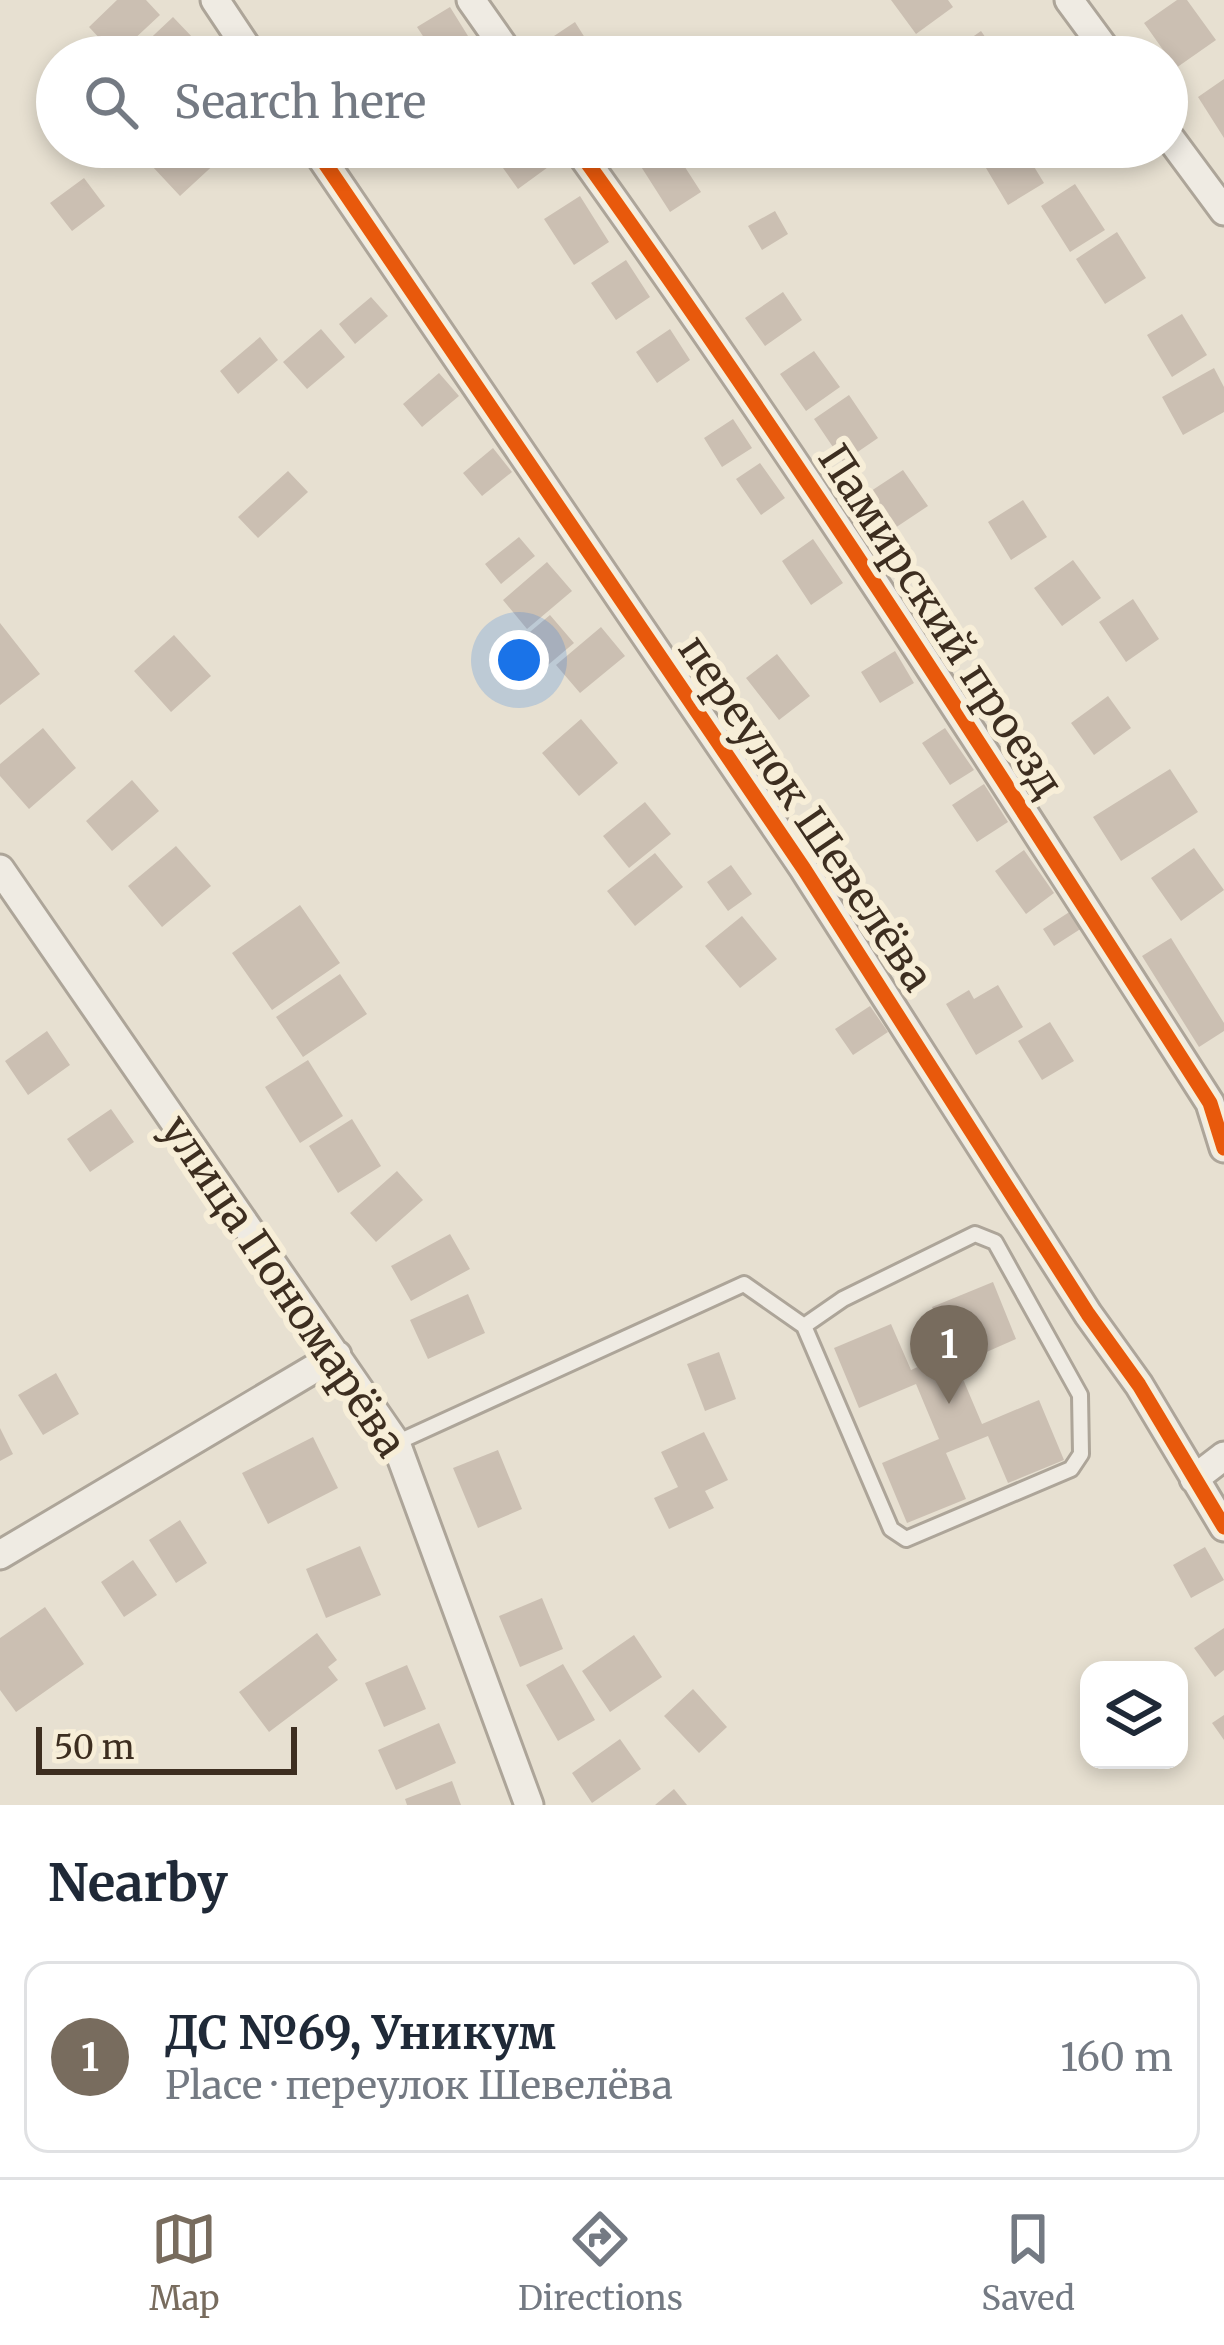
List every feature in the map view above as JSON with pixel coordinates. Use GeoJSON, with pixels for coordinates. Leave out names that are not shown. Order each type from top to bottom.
{"type":"FeatureCollection","features":[{"type":"Feature","properties":{"kind":"street"},"geometry":{"type":"LineString","coordinates":[[215,0],[240,36]]}},
{"type":"Feature","properties":{"kind":"street"},"geometry":{"type":"LineString","coordinates":[[471,0],[497,36]]}},
{"type":"Feature","properties":{"kind":"street"},"geometry":{"type":"LineString","coordinates":[[1069,0],[1096,36]]}},
{"type":"Feature","properties":{"kind":"street"},"geometry":{"type":"LineString","coordinates":[[1188,162],[1224,211]]}},
{"type":"Feature","properties":{"kind":"street","name":"переулок Шевелёва"},"geometry":{"type":"LineString","coordinates":[[328,168],[804,869],[1088,1313],[1139,1384],[1224,1527]]}},
{"type":"Feature","properties":{"kind":"street","name":"Памирский проезд"},"geometry":{"type":"LineString","coordinates":[[591,168],[700,321],[960,711],[1210,1103],[1223,1144]]}},
{"type":"Feature","properties":{"kind":"street","name":"улица Пономарёва"},"geometry":{"type":"LineString","coordinates":[[0,869],[396,1443],[529,1805]]}},
{"type":"Feature","properties":{"kind":"street"},"geometry":{"type":"LineString","coordinates":[[0,1555],[337,1355]]}},
{"type":"Feature","properties":{"kind":"street"},"geometry":{"type":"LineString","coordinates":[[1193,1478],[1224,1456]]}},
{"type":"Feature","properties":{"kind":"lane"},"geometry":{"type":"LineString","coordinates":[[396,1443],[744,1284],[804,1326],[891,1529],[906,1539],[1071,1468],[1081,1454],[1080,1395],[995,1242],[975,1234],[843,1299],[804,1326]]}},
{"type":"Feature","properties":{"kind":"building"},"geometry":{"type":"Polygon","coordinates":[[[117,0],[146,0],[160,15],[137,36],[97,36],[89,27],[117,0]]]}},
{"type":"Feature","properties":{"kind":"building"},"geometry":{"type":"Polygon","coordinates":[[[891,0],[948,0],[953,7],[916,34],[891,0]]]}},
{"type":"Feature","properties":{"kind":"building"},"geometry":{"type":"Polygon","coordinates":[[[1177,0],[1187,0],[1216,40],[1188,60],[1188,36],[1153,36],[1144,23],[1177,0]]]}},
{"type":"Feature","properties":{"kind":"building"},"geometry":{"type":"Polygon","coordinates":[[[450,7],[468,36],[423,36],[417,27],[450,7]]]}},
{"type":"Feature","properties":{"kind":"building"},"geometry":{"type":"Polygon","coordinates":[[[173,17],[191,36],[153,36],[173,17]]]}},
{"type":"Feature","properties":{"kind":"building"},"geometry":{"type":"Polygon","coordinates":[[[575,22],[584,36],[554,36],[575,22]]]}},
{"type":"Feature","properties":{"kind":"building"},"geometry":{"type":"Polygon","coordinates":[[[1224,79],[1224,138],[1198,97],[1224,79]]]}},
{"type":"Feature","properties":{"kind":"building"},"geometry":{"type":"Polygon","coordinates":[[[154,168],[210,168],[180,196],[154,168]]]}},
{"type":"Feature","properties":{"kind":"building"},"geometry":{"type":"Polygon","coordinates":[[[503,168],[547,168],[518,189],[503,168]]]}},
{"type":"Feature","properties":{"kind":"building"},"geometry":{"type":"Polygon","coordinates":[[[642,168],[686,168],[701,192],[670,212],[642,168]]]}},
{"type":"Feature","properties":{"kind":"building"},"geometry":{"type":"Polygon","coordinates":[[[986,168],[1035,168],[1044,183],[1008,205],[986,168]]]}},
{"type":"Feature","properties":{"kind":"building"},"geometry":{"type":"Polygon","coordinates":[[[84,178],[105,206],[72,231],[50,203],[84,178]]]}},
{"type":"Feature","properties":{"kind":"building"},"geometry":{"type":"Polygon","coordinates":[[[1075,184],[1105,230],[1070,252],[1041,206],[1075,184]]]}},
{"type":"Feature","properties":{"kind":"building"},"geometry":{"type":"Polygon","coordinates":[[[580,196],[609,242],[574,265],[544,219],[580,196]]]}},
{"type":"Feature","properties":{"kind":"building"},"geometry":{"type":"Polygon","coordinates":[[[775,211],[788,234],[762,250],[748,226],[775,211]]]}},
{"type":"Feature","properties":{"kind":"building"},"geometry":{"type":"Polygon","coordinates":[[[1117,232],[1146,278],[1105,304],[1076,259],[1117,232]]]}},
{"type":"Feature","properties":{"kind":"building"},"geometry":{"type":"Polygon","coordinates":[[[626,260],[650,297],[616,320],[591,283],[626,260]]]}},
{"type":"Feature","properties":{"kind":"building"},"geometry":{"type":"Polygon","coordinates":[[[783,292],[802,320],[765,346],[745,318],[783,292]]]}},
{"type":"Feature","properties":{"kind":"building"},"geometry":{"type":"Polygon","coordinates":[[[371,297],[388,316],[355,344],[339,324],[371,297]]]}},
{"type":"Feature","properties":{"kind":"building"},"geometry":{"type":"Polygon","coordinates":[[[1182,314],[1207,355],[1172,377],[1147,335],[1182,314]]]}},
{"type":"Feature","properties":{"kind":"building"},"geometry":{"type":"Polygon","coordinates":[[[321,329],[345,357],[307,389],[283,362],[321,329]]]}},
{"type":"Feature","properties":{"kind":"building"},"geometry":{"type":"Polygon","coordinates":[[[670,329],[690,360],[657,383],[636,352],[670,329]]]}},
{"type":"Feature","properties":{"kind":"building"},"geometry":{"type":"Polygon","coordinates":[[[260,337],[278,360],[238,394],[220,371],[260,337]]]}},
{"type":"Feature","properties":{"kind":"building"},"geometry":{"type":"Polygon","coordinates":[[[814,351],[840,387],[806,411],[780,374],[814,351]]]}},
{"type":"Feature","properties":{"kind":"building"},"geometry":{"type":"Polygon","coordinates":[[[1214,368],[1224,387],[1224,412],[1183,435],[1162,397],[1214,368]]]}},
{"type":"Feature","properties":{"kind":"building"},"geometry":{"type":"Polygon","coordinates":[[[439,373],[459,396],[422,427],[403,404],[439,373]]]}},
{"type":"Feature","properties":{"kind":"building"},"geometry":{"type":"Polygon","coordinates":[[[849,395],[878,438],[843,462],[814,419],[849,395]]]}},
{"type":"Feature","properties":{"kind":"building"},"geometry":{"type":"Polygon","coordinates":[[[733,419],[752,448],[722,467],[704,438],[733,419]]]}},
{"type":"Feature","properties":{"kind":"building"},"geometry":{"type":"Polygon","coordinates":[[[493,448],[512,472],[482,496],[463,473],[493,448]]]}},
{"type":"Feature","properties":{"kind":"building"},"geometry":{"type":"Polygon","coordinates":[[[760,463],[785,498],[761,515],[736,479],[760,463]]]}},
{"type":"Feature","properties":{"kind":"building"},"geometry":{"type":"Polygon","coordinates":[[[903,470],[928,506],[895,528],[871,491],[903,470]]]}},
{"type":"Feature","properties":{"kind":"building"},"geometry":{"type":"Polygon","coordinates":[[[288,471],[308,492],[258,538],[238,517],[288,471]]]}},
{"type":"Feature","properties":{"kind":"building"},"geometry":{"type":"Polygon","coordinates":[[[1023,500],[1047,537],[1011,560],[988,522],[1023,500]]]}},
{"type":"Feature","properties":{"kind":"building"},"geometry":{"type":"Polygon","coordinates":[[[519,537],[535,556],[501,584],[485,564],[519,537]]]}},
{"type":"Feature","properties":{"kind":"building"},"geometry":{"type":"Polygon","coordinates":[[[813,539],[843,583],[811,605],[782,561],[813,539]]]}},
{"type":"Feature","properties":{"kind":"building"},"geometry":{"type":"Polygon","coordinates":[[[1073,560],[1101,598],[1062,626],[1034,588],[1073,560]]]}},
{"type":"Feature","properties":{"kind":"building"},"geometry":{"type":"Polygon","coordinates":[[[547,562],[572,591],[527,629],[503,600],[547,562]]]}},
{"type":"Feature","properties":{"kind":"building"},"geometry":{"type":"Polygon","coordinates":[[[1133,599],[1159,639],[1126,662],[1099,622],[1133,599]]]}},
{"type":"Feature","properties":{"kind":"building"},"geometry":{"type":"Polygon","coordinates":[[[550,615],[574,643],[529,681],[505,653],[550,615]]]}},
{"type":"Feature","properties":{"kind":"building"},"geometry":{"type":"Polygon","coordinates":[[[0,623],[40,674],[0,705],[0,623]]]}},
{"type":"Feature","properties":{"kind":"building"},"geometry":{"type":"Polygon","coordinates":[[[601,627],[625,656],[580,693],[556,665],[601,627]]]}},
{"type":"Feature","properties":{"kind":"building"},"geometry":{"type":"Polygon","coordinates":[[[174,635],[211,676],[171,712],[134,671],[174,635]]]}},
{"type":"Feature","properties":{"kind":"building"},"geometry":{"type":"Polygon","coordinates":[[[895,651],[914,683],[880,703],[861,672],[895,651]]]}},
{"type":"Feature","properties":{"kind":"building"},"geometry":{"type":"Polygon","coordinates":[[[777,654],[810,696],[779,720],[746,678],[777,654]]]}},
{"type":"Feature","properties":{"kind":"building"},"geometry":{"type":"Polygon","coordinates":[[[1108,696],[1131,728],[1094,755],[1071,723],[1108,696]]]}},
{"type":"Feature","properties":{"kind":"building"},"geometry":{"type":"Polygon","coordinates":[[[581,719],[618,763],[579,796],[542,753],[581,719]]]}},
{"type":"Feature","properties":{"kind":"building"},"geometry":{"type":"Polygon","coordinates":[[[43,728],[76,768],[29,809],[0,776],[0,764],[43,728]]]}},
{"type":"Feature","properties":{"kind":"building"},"geometry":{"type":"Polygon","coordinates":[[[945,728],[974,770],[950,785],[922,743],[945,728]]]}},
{"type":"Feature","properties":{"kind":"building"},"geometry":{"type":"Polygon","coordinates":[[[1170,769],[1198,812],[1121,861],[1093,817],[1170,769]]]}},
{"type":"Feature","properties":{"kind":"building"},"geometry":{"type":"Polygon","coordinates":[[[132,780],[159,811],[112,851],[86,821],[132,780]]]}},
{"type":"Feature","properties":{"kind":"building"},"geometry":{"type":"Polygon","coordinates":[[[984,784],[1008,822],[977,842],[952,805],[984,784]]]}},
{"type":"Feature","properties":{"kind":"building"},"geometry":{"type":"Polygon","coordinates":[[[645,802],[671,834],[629,868],[603,836],[645,802]]]}},
{"type":"Feature","properties":{"kind":"building"},"geometry":{"type":"Polygon","coordinates":[[[176,846],[211,886],[162,927],[128,886],[176,846]]]}},
{"type":"Feature","properties":{"kind":"building"},"geometry":{"type":"Polygon","coordinates":[[[1194,848],[1224,890],[1181,921],[1151,878],[1194,848]]]}},
{"type":"Feature","properties":{"kind":"building"},"geometry":{"type":"Polygon","coordinates":[[[1024,850],[1054,893],[1026,914],[995,871],[1024,850]]]}},
{"type":"Feature","properties":{"kind":"building"},"geometry":{"type":"Polygon","coordinates":[[[655,853],[683,887],[635,926],[607,891],[655,853]]]}},
{"type":"Feature","properties":{"kind":"building"},"geometry":{"type":"Polygon","coordinates":[[[731,865],[752,894],[728,911],[707,882],[731,865]]]}},
{"type":"Feature","properties":{"kind":"building"},"geometry":{"type":"Polygon","coordinates":[[[300,905],[340,963],[272,1010],[232,953],[300,905]]]}},
{"type":"Feature","properties":{"kind":"building"},"geometry":{"type":"Polygon","coordinates":[[[1071,911],[1082,928],[1054,946],[1043,929],[1071,911]]]}},
{"type":"Feature","properties":{"kind":"building"},"geometry":{"type":"Polygon","coordinates":[[[742,916],[777,959],[740,988],[705,946],[742,916]]]}},
{"type":"Feature","properties":{"kind":"building"},"geometry":{"type":"Polygon","coordinates":[[[1171,938],[1224,1023],[1224,1031],[1199,1047],[1142,956],[1171,938]]]}},
{"type":"Feature","properties":{"kind":"building"},"geometry":{"type":"Polygon","coordinates":[[[340,974],[367,1014],[303,1057],[276,1017],[340,974]]]}},
{"type":"Feature","properties":{"kind":"building"},"geometry":{"type":"Polygon","coordinates":[[[998,985],[1023,1027],[976,1055],[946,1004],[969,990],[974,999],[998,985]]]}},
{"type":"Feature","properties":{"kind":"building"},"geometry":{"type":"Polygon","coordinates":[[[870,1006],[888,1032],[853,1055],[835,1029],[870,1006]]]}},
{"type":"Feature","properties":{"kind":"building"},"geometry":{"type":"Polygon","coordinates":[[[1050,1022],[1074,1061],[1042,1080],[1018,1041],[1050,1022]]]}},
{"type":"Feature","properties":{"kind":"building"},"geometry":{"type":"Polygon","coordinates":[[[47,1031],[70,1065],[28,1095],[5,1061],[47,1031]]]}},
{"type":"Feature","properties":{"kind":"building"},"geometry":{"type":"Polygon","coordinates":[[[308,1060],[343,1116],[300,1143],[265,1087],[308,1060]]]}},
{"type":"Feature","properties":{"kind":"building"},"geometry":{"type":"Polygon","coordinates":[[[111,1109],[134,1142],[90,1172],[67,1139],[111,1109]]]}},
{"type":"Feature","properties":{"kind":"building"},"geometry":{"type":"Polygon","coordinates":[[[352,1119],[381,1166],[338,1193],[309,1146],[352,1119]]]}},
{"type":"Feature","properties":{"kind":"building"},"geometry":{"type":"Polygon","coordinates":[[[397,1171],[423,1200],[376,1242],[350,1213],[397,1171]]]}},
{"type":"Feature","properties":{"kind":"building"},"geometry":{"type":"Polygon","coordinates":[[[450,1234],[470,1269],[411,1301],[391,1266],[450,1234]]]}},
{"type":"Feature","properties":{"kind":"building"},"geometry":{"type":"Polygon","coordinates":[[[993,1282],[1016,1339],[957,1365],[982,1424],[1039,1400],[1064,1460],[1008,1483],[988,1436],[946,1453],[966,1499],[907,1523],[882,1463],[939,1439],[916,1384],[859,1408],[834,1348],[891,1324],[911,1370],[951,1352],[932,1307],[993,1282]]]}},
{"type":"Feature","properties":{"kind":"building"},"geometry":{"type":"Polygon","coordinates":[[[468,1294],[485,1333],[428,1359],[410,1320],[468,1294]]]}},
{"type":"Feature","properties":{"kind":"building"},"geometry":{"type":"Polygon","coordinates":[[[719,1352],[736,1399],[705,1411],[687,1364],[719,1352]]]}},
{"type":"Feature","properties":{"kind":"building"},"geometry":{"type":"Polygon","coordinates":[[[56,1373],[79,1414],[43,1435],[18,1395],[56,1373]]]}},
{"type":"Feature","properties":{"kind":"building"},"geometry":{"type":"Polygon","coordinates":[[[0,1428],[13,1454],[0,1461],[0,1428]]]}},
{"type":"Feature","properties":{"kind":"building"},"geometry":{"type":"Polygon","coordinates":[[[704,1432],[728,1480],[705,1491],[714,1508],[669,1529],[654,1498],[678,1487],[661,1452],[704,1432]]]}},
{"type":"Feature","properties":{"kind":"building"},"geometry":{"type":"Polygon","coordinates":[[[313,1437],[338,1488],[268,1524],[242,1473],[313,1437]]]}},
{"type":"Feature","properties":{"kind":"building"},"geometry":{"type":"Polygon","coordinates":[[[498,1450],[522,1509],[478,1528],[453,1468],[498,1450]]]}},
{"type":"Feature","properties":{"kind":"building"},"geometry":{"type":"Polygon","coordinates":[[[180,1520],[207,1563],[176,1583],[149,1540],[180,1520]]]}},
{"type":"Feature","properties":{"kind":"building"},"geometry":{"type":"Polygon","coordinates":[[[360,1546],[381,1595],[326,1618],[306,1569],[360,1546]]]}},
{"type":"Feature","properties":{"kind":"building"},"geometry":{"type":"Polygon","coordinates":[[[1205,1547],[1224,1580],[1191,1598],[1173,1565],[1205,1547]]]}},
{"type":"Feature","properties":{"kind":"building"},"geometry":{"type":"Polygon","coordinates":[[[133,1560],[157,1595],[124,1617],[101,1582],[133,1560]]]}},
{"type":"Feature","properties":{"kind":"building"},"geometry":{"type":"Polygon","coordinates":[[[542,1598],[563,1649],[520,1667],[499,1616],[542,1598]]]}},
{"type":"Feature","properties":{"kind":"building"},"geometry":{"type":"Polygon","coordinates":[[[45,1607],[84,1664],[16,1712],[0,1690],[0,1638],[45,1607]]]}},
{"type":"Feature","properties":{"kind":"building"},"geometry":{"type":"Polygon","coordinates":[[[1224,1628],[1224,1670],[1215,1677],[1194,1648],[1224,1628]]]}},
{"type":"Feature","properties":{"kind":"building"},"geometry":{"type":"Polygon","coordinates":[[[317,1633],[337,1660],[328,1667],[338,1680],[269,1732],[239,1692],[317,1633]]]}},
{"type":"Feature","properties":{"kind":"building"},"geometry":{"type":"Polygon","coordinates":[[[634,1635],[662,1677],[610,1712],[582,1671],[634,1635]]]}},
{"type":"Feature","properties":{"kind":"building"},"geometry":{"type":"Polygon","coordinates":[[[563,1664],[595,1720],[558,1741],[526,1685],[563,1664]]]}},
{"type":"Feature","properties":{"kind":"building"},"geometry":{"type":"Polygon","coordinates":[[[407,1665],[426,1709],[384,1727],[365,1683],[407,1665]]]}},
{"type":"Feature","properties":{"kind":"building"},"geometry":{"type":"Polygon","coordinates":[[[693,1689],[727,1727],[699,1753],[664,1716],[693,1689]]]}},
{"type":"Feature","properties":{"kind":"building"},"geometry":{"type":"Polygon","coordinates":[[[1224,1715],[1224,1740],[1212,1723],[1224,1715]]]}},
{"type":"Feature","properties":{"kind":"building"},"geometry":{"type":"Polygon","coordinates":[[[439,1723],[456,1763],[396,1790],[378,1750],[439,1723]]]}},
{"type":"Feature","properties":{"kind":"building"},"geometry":{"type":"Polygon","coordinates":[[[620,1739],[641,1769],[592,1803],[572,1773],[620,1739]]]}},
{"type":"Feature","properties":{"kind":"building"},"geometry":{"type":"Polygon","coordinates":[[[452,1781],[461,1805],[407,1805],[405,1799],[452,1781]]]}},
{"type":"Feature","properties":{"kind":"building"},"geometry":{"type":"Polygon","coordinates":[[[674,1789],[687,1805],[655,1805],[674,1789]]]}},
{"type":"Feature","properties":{"kind":"cycle path"},"geometry":{"type":"LineString","coordinates":[[328,168],[804,869],[1088,1314],[1139,1385],[1224,1527]]}},
{"type":"Feature","properties":{"kind":"cycle path"},"geometry":{"type":"LineString","coordinates":[[591,168],[740,382],[978,741],[1210,1103],[1224,1148]]}},
{"type":"Feature","properties":{"kind":"place","name":"ДС №69, Уникум"},"geometry":{"type":"Point","coordinates":[949,1404]}}]}
